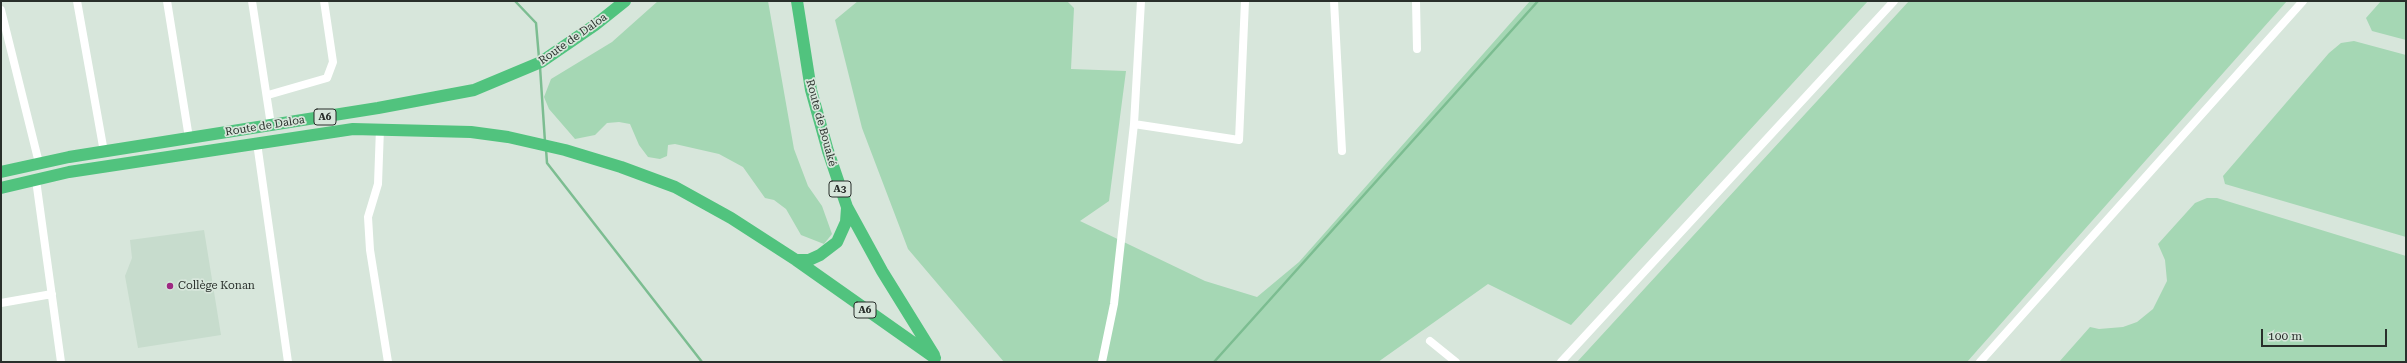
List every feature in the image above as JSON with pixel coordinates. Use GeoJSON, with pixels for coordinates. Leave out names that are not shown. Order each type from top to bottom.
{"type":"FeatureCollection","features":[{"type":"Feature","properties":{"kind":"highway","name":"Route de Daloa"},"geometry":{"type":"LineString","coordinates":[[1,172],[39,163],[378,108],[474,90],[511,76],[541,62],[571,43],[625,1]]}},
{"type":"Feature","properties":{"kind":"highway","name":"Route de Bouaké"},"geometry":{"type":"LineString","coordinates":[[797,1],[811,90],[846,207],[882,271],[938,360]]}},
{"type":"Feature","properties":{"kind":"highway"},"geometry":{"type":"LineString","coordinates":[[378,108],[380,128]]}},
{"type":"Feature","properties":{"kind":"highway","name":"Route de Daloa"},"geometry":{"type":"LineString","coordinates":[[1,188],[69,172],[334,131],[380,128]]}},
{"type":"Feature","properties":{"kind":"highway","name":"A6"},"geometry":{"type":"LineString","coordinates":[[380,128],[471,132],[508,137],[565,150],[621,166],[675,187],[731,218],[796,260],[938,360]]}},
{"type":"Feature","properties":{"kind":"highway"},"geometry":{"type":"LineString","coordinates":[[796,260],[809,260],[820,256],[837,242],[846,222],[846,207]]}},
{"type":"Feature","properties":{"kind":"street"},"geometry":{"type":"LineString","coordinates":[[77,1],[104,152]]}},
{"type":"Feature","properties":{"kind":"street"},"geometry":{"type":"LineString","coordinates":[[167,1],[189,138]]}},
{"type":"Feature","properties":{"kind":"street"},"geometry":{"type":"LineString","coordinates":[[252,1],[272,125]]}},
{"type":"Feature","properties":{"kind":"street"},"geometry":{"type":"LineString","coordinates":[[268,95],[326,78],[333,62],[324,1]]}},
{"type":"Feature","properties":{"kind":"street"},"geometry":{"type":"LineString","coordinates":[[1102,362],[1114,304],[1134,124],[1140,1]]}},
{"type":"Feature","properties":{"kind":"street"},"geometry":{"type":"LineString","coordinates":[[1134,124],[1239,140],[1245,1]]}},
{"type":"Feature","properties":{"kind":"street"},"geometry":{"type":"LineString","coordinates":[[1334,1],[1342,151]]}},
{"type":"Feature","properties":{"kind":"street"},"geometry":{"type":"LineString","coordinates":[[1416,1],[1417,49]]}},
{"type":"Feature","properties":{"kind":"street"},"geometry":{"type":"LineString","coordinates":[[1561,362],[1894,1]]}},
{"type":"Feature","properties":{"kind":"street"},"geometry":{"type":"LineString","coordinates":[[1980,362],[2303,1]]}},
{"type":"Feature","properties":{"kind":"street"},"geometry":{"type":"LineString","coordinates":[[1,10],[39,163]]}},
{"type":"Feature","properties":{"kind":"street"},"geometry":{"type":"LineString","coordinates":[[380,128],[378,184],[368,217],[370,250],[388,362]]}},
{"type":"Feature","properties":{"kind":"street"},"geometry":{"type":"LineString","coordinates":[[257,143],[288,362]]}},
{"type":"Feature","properties":{"kind":"street"},"geometry":{"type":"LineString","coordinates":[[36,180],[61,362]]}},
{"type":"Feature","properties":{"kind":"street"},"geometry":{"type":"LineString","coordinates":[[1,303],[52,294]]}},
{"type":"Feature","properties":{"kind":"street"},"geometry":{"type":"LineString","coordinates":[[1430,341],[1456,362]]}},
{"type":"Feature","properties":{"kind":"shaded area","name":"Collège Konan"},"geometry":{"type":"Polygon","coordinates":[[[204,230],[221,335],[138,348],[125,276],[132,258],[130,240],[204,230]]]}},
{"type":"Feature","properties":{"kind":"green space"},"geometry":{"type":"Polygon","coordinates":[[[658,1],[768,1],[794,149],[808,186],[822,206],[832,234],[824,244],[801,235],[786,209],[774,200],[765,198],[743,167],[719,154],[675,144],[668,145],[667,156],[660,159],[648,157],[639,145],[630,124],[619,122],[607,123],[595,135],[575,139],[549,109],[544,97],[551,79],[612,42],[658,1]]]}},
{"type":"Feature","properties":{"kind":"green space"},"geometry":{"type":"Polygon","coordinates":[[[858,1],[1067,1],[1074,8],[1071,69],[1126,71],[1109,201],[1080,221],[1205,281],[1257,297],[1299,262],[1530,1],[1868,1],[1571,325],[1488,284],[1378,362],[1004,362],[908,249],[862,128],[835,20],[858,1]]]}},
{"type":"Feature","properties":{"kind":"green space"},"geometry":{"type":"Polygon","coordinates":[[[1909,1],[2287,1],[1967,362],[1577,362],[1909,1]]]}},
{"type":"Feature","properties":{"kind":"green space"},"geometry":{"type":"Polygon","coordinates":[[[2381,1],[2406,1],[2406,40],[2372,31],[2366,18],[2381,1]]]}},
{"type":"Feature","properties":{"kind":"green space"},"geometry":{"type":"Polygon","coordinates":[[[2354,41],[2406,55],[2406,237],[2225,184],[2223,176],[2329,53],[2341,43],[2354,41]]]}},
{"type":"Feature","properties":{"kind":"green space"},"geometry":{"type":"Polygon","coordinates":[[[2207,198],[2217,198],[2406,256],[2406,362],[2059,362],[2090,327],[2099,329],[2123,327],[2137,322],[2153,309],[2167,281],[2165,260],[2158,244],[2195,203],[2207,198]]]}},
{"type":"Feature","properties":{"kind":"waterway"},"geometry":{"type":"LineString","coordinates":[[515,1],[536,23],[539,58]]}},
{"type":"Feature","properties":{"kind":"waterway"},"geometry":{"type":"LineString","coordinates":[[1214,362],[1538,1]]}},
{"type":"Feature","properties":{"kind":"waterway"},"geometry":{"type":"LineString","coordinates":[[540,67],[545,142]]}},
{"type":"Feature","properties":{"kind":"waterway"},"geometry":{"type":"LineString","coordinates":[[546,149],[547,163],[702,362]]}},
{"type":"Feature","properties":{"kind":"place","name":"Collège Konan"},"geometry":{"type":"Point","coordinates":[170,286]}}]}
